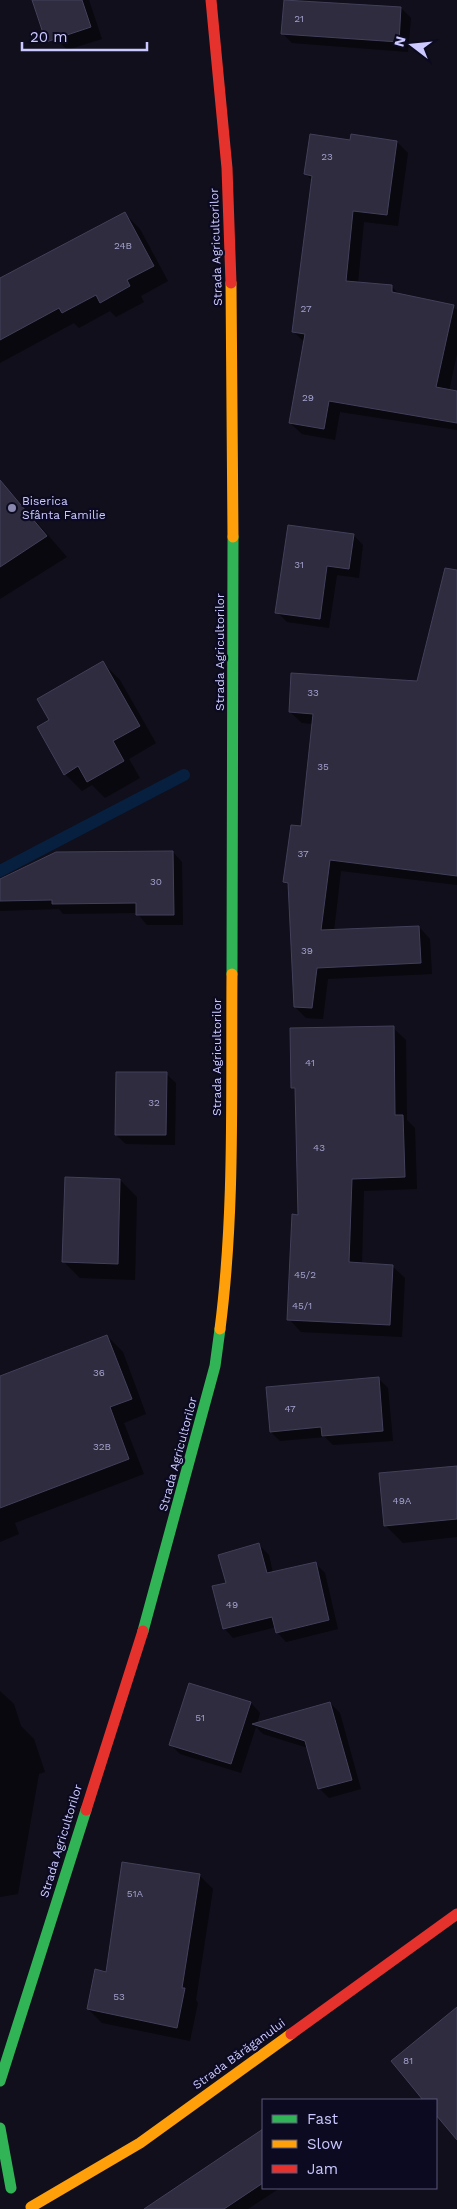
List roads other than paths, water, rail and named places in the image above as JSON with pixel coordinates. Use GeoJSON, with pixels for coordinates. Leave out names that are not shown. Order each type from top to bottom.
{"type":"FeatureCollection","features":[{"type":"Feature","properties":{"kind":"street","name":"Strada Agricultorilor"},"geometry":{"type":"LineString","coordinates":[[0,2082],[151,1605],[215,1366],[225,1287],[230,1194],[234,765],[233,329],[226,158],[211,0]]}},
{"type":"Feature","properties":{"kind":"street","name":"Strada Bărăganului"},"geometry":{"type":"LineString","coordinates":[[31,2208],[140,2142],[457,1914]]}},
{"type":"Feature","properties":{"kind":"street"},"geometry":{"type":"LineString","coordinates":[[0,2128],[5,2187],[22,2196],[31,2208]]}},
{"type":"Feature","properties":{"kind":"waterway"},"geometry":{"type":"LineString","coordinates":[[0,871],[184,775]]}},
{"type":"Feature","properties":{"kind":"place","name":"Biserica Sfânta Familie"},"geometry":{"type":"Point","coordinates":[12,508]}}]}
